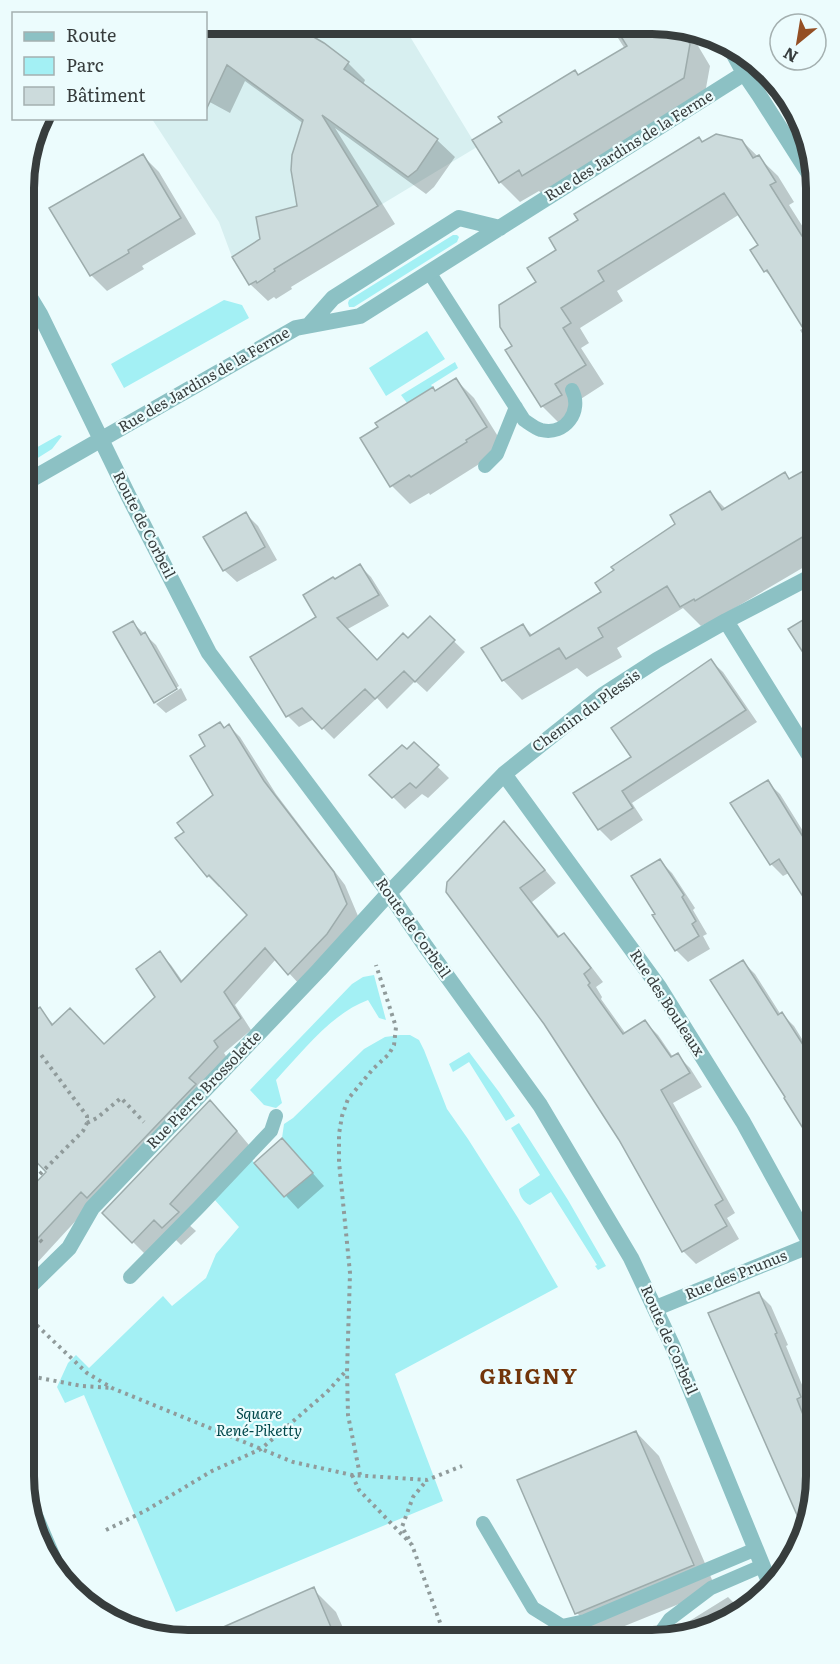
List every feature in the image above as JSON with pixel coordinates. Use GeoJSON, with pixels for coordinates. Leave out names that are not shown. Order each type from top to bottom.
{"type":"FeatureCollection","features":[{"type":"Feature","properties":{"kind":"street"},"geometry":{"type":"LineString","coordinates":[[737,60],[803,164]]}},
{"type":"Feature","properties":{"kind":"street","name":"Rue des Jardins de la Ferme"},"geometry":{"type":"LineString","coordinates":[[35,477],[296,328],[360,315],[749,70]]}},
{"type":"Feature","properties":{"kind":"street","name":"Rue des Jardins de la Ferme"},"geometry":{"type":"LineString","coordinates":[[309,325],[333,298],[459,218],[500,228]]}},
{"type":"Feature","properties":{"kind":"street"},"geometry":{"type":"LineString","coordinates":[[448,225],[465,230],[469,235],[470,241],[466,249]]}},
{"type":"Feature","properties":{"kind":"street"},"geometry":{"type":"LineString","coordinates":[[341,293],[339,302],[341,309],[353,317]]}},
{"type":"Feature","properties":{"kind":"street","name":"Route de Corbeil"},"geometry":{"type":"LineString","coordinates":[[35,306],[209,653],[390,892],[426,947],[540,1105],[631,1258],[656,1308],[767,1577]]}},
{"type":"Feature","properties":{"kind":"street","name":"Chemin du Plessis"},"geometry":{"type":"LineString","coordinates":[[390,892],[504,774],[603,695],[657,660],[806,579]]}},
{"type":"Feature","properties":{"kind":"street"},"geometry":{"type":"LineString","coordinates":[[726,621],[806,749]]}},
{"type":"Feature","properties":{"kind":"street","name":"Rue des Bouleaux"},"geometry":{"type":"LineString","coordinates":[[504,774],[659,987],[743,1122],[805,1230]]}},
{"type":"Feature","properties":{"kind":"street","name":"Rue Pierre Brossolette"},"geometry":{"type":"LineString","coordinates":[[34,1282],[69,1248],[92,1208],[319,970],[390,892]]}},
{"type":"Feature","properties":{"kind":"street","name":"Rue des Prunus"},"geometry":{"type":"LineString","coordinates":[[656,1308],[805,1247]]}},
{"type":"Feature","properties":{"kind":"lane"},"geometry":{"type":"LineString","coordinates":[[429,272],[524,420],[542,430],[563,427],[569,421],[577,404],[572,390]]}},
{"type":"Feature","properties":{"kind":"lane"},"geometry":{"type":"LineString","coordinates":[[485,466],[497,454],[516,407]]}},
{"type":"Feature","properties":{"kind":"lane"},"geometry":{"type":"LineString","coordinates":[[130,1277],[271,1131],[276,1116]]}},
{"type":"Feature","properties":{"kind":"lane"},"geometry":{"type":"LineString","coordinates":[[483,1523],[533,1608],[562,1626],[585,1620],[756,1549]]}},
{"type":"Feature","properties":{"kind":"lane"},"geometry":{"type":"LineString","coordinates":[[663,1629],[670,1619],[711,1588],[762,1566]]}},
{"type":"Feature","properties":{"kind":"path"},"geometry":{"type":"LineString","coordinates":[[360,1475],[348,1415],[346,1371],[350,1273],[339,1162],[339,1134],[348,1099],[389,1054],[394,1045],[396,1027],[376,965]]}},
{"type":"Feature","properties":{"kind":"path"},"geometry":{"type":"LineString","coordinates":[[39,1052],[87,1116],[87,1123]]}},
{"type":"Feature","properties":{"kind":"path"},"geometry":{"type":"LineString","coordinates":[[34,1180],[87,1123],[97,1118],[121,1098],[160,1137]]}},
{"type":"Feature","properties":{"kind":"path"},"geometry":{"type":"LineString","coordinates":[[34,1323],[87,1373],[112,1388],[293,1462],[352,1475],[427,1480],[462,1466]]}},
{"type":"Feature","properties":{"kind":"path"},"geometry":{"type":"LineString","coordinates":[[105,1530],[261,1449],[327,1392],[346,1371]]}},
{"type":"Feature","properties":{"kind":"path"},"geometry":{"type":"LineString","coordinates":[[34,1377],[82,1386],[112,1388]]}},
{"type":"Feature","properties":{"kind":"path"},"geometry":{"type":"LineString","coordinates":[[352,1475],[360,1490],[412,1545]]}},
{"type":"Feature","properties":{"kind":"path"},"geometry":{"type":"LineString","coordinates":[[427,1480],[413,1497],[402,1527],[412,1545],[443,1630]]}},
{"type":"Feature","properties":{"kind":"shaded area"},"geometry":{"type":"Polygon","coordinates":[[[207,34],[408,34],[477,147],[364,215],[363,213],[359,215],[360,217],[328,236],[327,234],[257,283],[255,281],[249,285],[232,257],[219,222],[153,120],[207,120],[207,34]]]}},
{"type":"Feature","properties":{"kind":"green space"},"geometry":{"type":"Polygon","coordinates":[[[453,235],[459,237],[457,242],[354,307],[349,307],[349,300],[453,235]]]}},
{"type":"Feature","properties":{"kind":"green space"},"geometry":{"type":"Polygon","coordinates":[[[224,300],[242,305],[249,318],[124,388],[111,364],[224,300]]]}},
{"type":"Feature","properties":{"kind":"green space"},"geometry":{"type":"Polygon","coordinates":[[[427,331],[445,359],[386,396],[369,368],[427,331]]]}},
{"type":"Feature","properties":{"kind":"green space"},"geometry":{"type":"Polygon","coordinates":[[[455,362],[458,368],[407,403],[401,395],[455,362]]]}},
{"type":"Feature","properties":{"kind":"green space"},"geometry":{"type":"Polygon","coordinates":[[[59,435],[62,436],[52,449],[35,460],[35,449],[59,435]]]}},
{"type":"Feature","properties":{"kind":"green space"},"geometry":{"type":"Polygon","coordinates":[[[374,975],[386,1020],[379,1018],[368,1000],[342,1014],[307,1046],[276,1080],[282,1103],[276,1108],[264,1105],[250,1090],[352,984],[363,977],[374,975]]]}},
{"type":"Feature","properties":{"kind":"green space","name":"Square René-Piketty"},"geometry":{"type":"Polygon","coordinates":[[[410,1035],[419,1040],[447,1109],[518,1218],[558,1287],[395,1374],[443,1501],[176,1612],[84,1395],[65,1403],[57,1387],[68,1363],[76,1355],[89,1368],[163,1296],[172,1306],[206,1278],[216,1254],[239,1227],[214,1199],[251,1159],[284,1197],[312,1173],[282,1138],[284,1124],[364,1049],[385,1037],[410,1035]]]}},
{"type":"Feature","properties":{"kind":"green space"},"geometry":{"type":"Polygon","coordinates":[[[469,1052],[515,1116],[506,1121],[469,1062],[453,1072],[449,1064],[469,1052]]]}},
{"type":"Feature","properties":{"kind":"green space"},"geometry":{"type":"Polygon","coordinates":[[[519,1123],[568,1200],[606,1266],[598,1270],[595,1266],[597,1265],[551,1192],[530,1205],[522,1199],[519,1189],[540,1175],[511,1128],[519,1123]]]}},
{"type":"Feature","properties":{"kind":"building"},"geometry":{"type":"Polygon","coordinates":[[[207,34],[308,34],[349,62],[344,69],[438,139],[417,170],[408,177],[322,115],[378,206],[274,269],[275,271],[257,283],[256,281],[249,285],[232,257],[260,239],[256,217],[297,206],[291,170],[292,155],[303,120],[227,65],[207,108],[207,34]]]}},
{"type":"Feature","properties":{"kind":"building"},"geometry":{"type":"Polygon","coordinates":[[[619,34],[651,34],[687,39],[690,44],[684,78],[522,176],[519,170],[499,183],[472,140],[502,122],[498,117],[575,70],[578,75],[627,46],[619,34]]]}},
{"type":"Feature","properties":{"kind":"building"},"geometry":{"type":"Polygon","coordinates":[[[716,134],[742,140],[753,158],[759,155],[776,182],[770,185],[802,236],[806,234],[806,333],[767,270],[764,272],[750,250],[758,245],[724,193],[598,271],[604,281],[561,308],[571,323],[563,328],[586,365],[555,384],[562,395],[541,407],[505,350],[512,346],[500,327],[499,305],[536,282],[527,268],[556,250],[549,238],[578,220],[574,214],[699,137],[702,142],[716,134]]]}},
{"type":"Feature","properties":{"kind":"building"},"geometry":{"type":"Polygon","coordinates":[[[143,154],[181,218],[90,276],[49,208],[143,154]]]}},
{"type":"Feature","properties":{"kind":"building"},"geometry":{"type":"Polygon","coordinates":[[[456,378],[487,427],[411,477],[409,475],[390,487],[360,438],[378,427],[375,423],[433,387],[435,391],[456,378]]]}},
{"type":"Feature","properties":{"kind":"building"},"geometry":{"type":"Polygon","coordinates":[[[806,470],[806,535],[695,601],[694,599],[680,607],[667,586],[598,628],[603,637],[566,659],[559,648],[502,681],[481,648],[523,624],[530,636],[601,592],[595,583],[614,570],[611,567],[675,524],[670,515],[710,491],[722,510],[785,472],[789,479],[806,470]]]}},
{"type":"Feature","properties":{"kind":"building"},"geometry":{"type":"Polygon","coordinates":[[[246,512],[265,547],[223,571],[203,537],[246,512]]]}},
{"type":"Feature","properties":{"kind":"building"},"geometry":{"type":"Polygon","coordinates":[[[360,564],[379,595],[337,618],[377,660],[403,633],[408,638],[430,616],[455,640],[415,682],[404,671],[375,699],[365,689],[322,729],[302,708],[286,717],[250,657],[316,617],[303,595],[360,564]]]}},
{"type":"Feature","properties":{"kind":"building"},"geometry":{"type":"Polygon","coordinates":[[[806,618],[806,657],[788,629],[806,618]]]}},
{"type":"Feature","properties":{"kind":"building"},"geometry":{"type":"Polygon","coordinates":[[[133,621],[141,635],[145,632],[177,689],[154,703],[113,632],[133,621]]]}},
{"type":"Feature","properties":{"kind":"building"},"geometry":{"type":"Polygon","coordinates":[[[711,659],[746,710],[622,791],[633,808],[598,830],[573,793],[631,757],[611,728],[711,659]]]}},
{"type":"Feature","properties":{"kind":"building"},"geometry":{"type":"Polygon","coordinates":[[[220,722],[224,728],[229,724],[264,781],[334,872],[347,904],[327,934],[288,975],[265,948],[224,992],[241,1018],[214,1041],[218,1047],[189,1078],[196,1084],[87,1198],[81,1192],[34,1242],[34,1184],[46,1172],[34,1160],[34,1011],[40,1007],[52,1025],[70,1008],[104,1044],[155,997],[136,969],[160,951],[181,982],[247,915],[209,875],[207,877],[175,838],[184,832],[177,823],[213,795],[190,756],[205,746],[199,735],[220,722]]]}},
{"type":"Feature","properties":{"kind":"building"},"geometry":{"type":"Polygon","coordinates":[[[414,742],[439,765],[416,788],[410,783],[392,798],[369,775],[402,745],[407,749],[414,742]]]}},
{"type":"Feature","properties":{"kind":"building"},"geometry":{"type":"Polygon","coordinates":[[[768,780],[805,841],[805,900],[779,859],[770,865],[730,803],[768,780]]]}},
{"type":"Feature","properties":{"kind":"building"},"geometry":{"type":"Polygon","coordinates":[[[504,821],[545,870],[520,888],[558,937],[564,933],[591,968],[584,974],[590,983],[588,985],[623,1034],[645,1020],[671,1057],[678,1053],[690,1073],[661,1090],[723,1200],[715,1205],[727,1226],[682,1252],[619,1140],[544,1024],[446,892],[447,882],[504,821]]]}},
{"type":"Feature","properties":{"kind":"building"},"geometry":{"type":"Polygon","coordinates":[[[660,859],[684,895],[682,897],[696,921],[692,924],[699,936],[675,951],[631,876],[660,859]]]}},
{"type":"Feature","properties":{"kind":"building"},"geometry":{"type":"Polygon","coordinates":[[[743,960],[778,1015],[782,1012],[805,1048],[805,1132],[785,1097],[710,980],[743,960]]]}},
{"type":"Feature","properties":{"kind":"building"},"geometry":{"type":"Polygon","coordinates":[[[210,1100],[237,1131],[170,1204],[179,1212],[162,1228],[154,1220],[132,1243],[102,1213],[210,1100]]]}},
{"type":"Feature","properties":{"kind":"building"},"geometry":{"type":"Polygon","coordinates":[[[282,1138],[313,1173],[284,1197],[254,1163],[282,1138]]]}},
{"type":"Feature","properties":{"kind":"building"},"geometry":{"type":"Polygon","coordinates":[[[759,1292],[801,1397],[797,1399],[805,1420],[805,1485],[799,1519],[708,1313],[759,1292]]]}},
{"type":"Feature","properties":{"kind":"building"},"geometry":{"type":"Polygon","coordinates":[[[636,1431],[694,1565],[575,1614],[517,1480],[636,1431]]]}},
{"type":"Feature","properties":{"kind":"building"},"geometry":{"type":"Polygon","coordinates":[[[314,1587],[332,1630],[216,1630],[314,1587]]]}},
{"type":"Feature","properties":{"kind":"district","name":"GRIGNY"},"geometry":{"type":"Point","coordinates":[529,1377]}}]}
